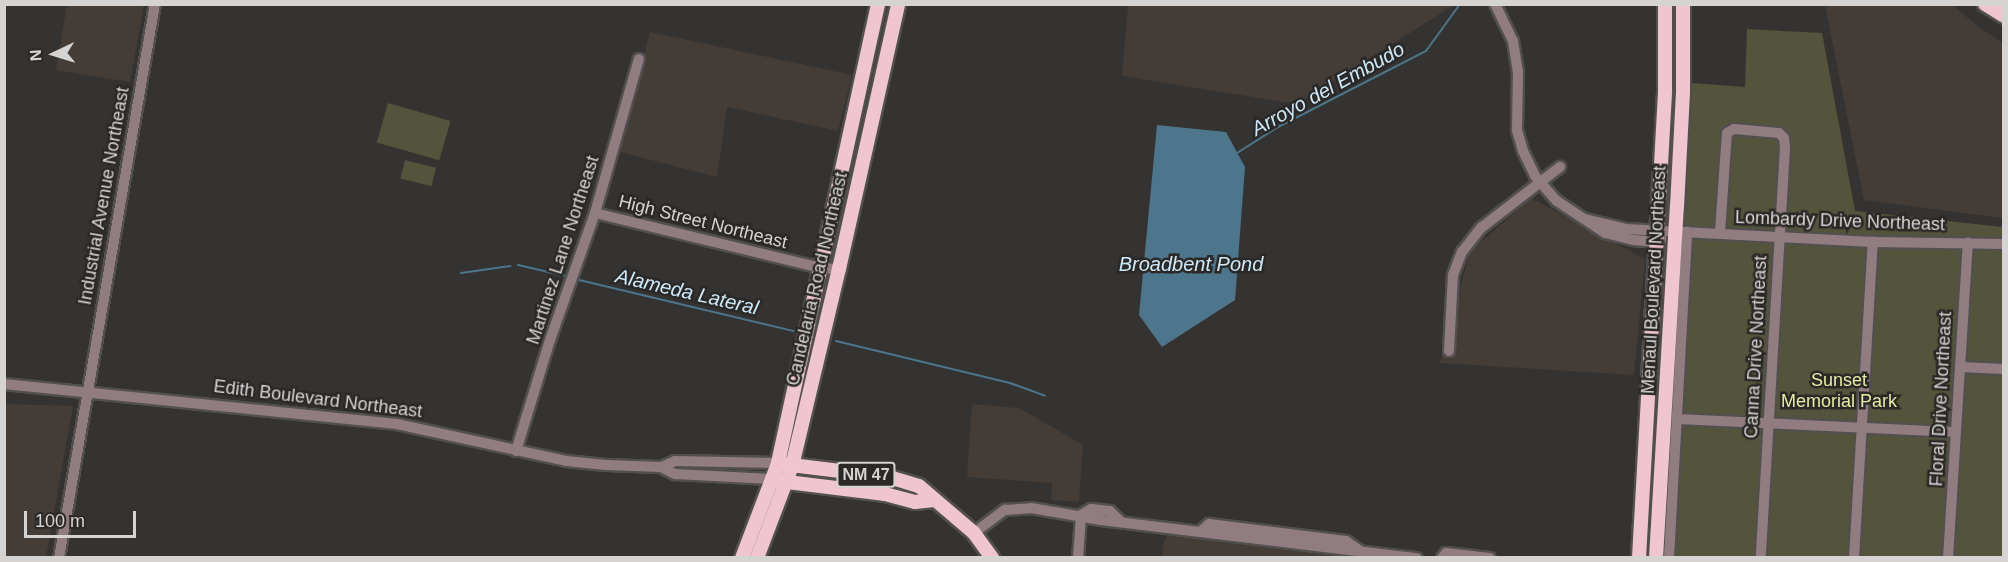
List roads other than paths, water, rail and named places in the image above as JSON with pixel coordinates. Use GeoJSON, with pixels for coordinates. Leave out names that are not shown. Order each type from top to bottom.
{"type":"FeatureCollection","features":[{"type":"Feature","properties":{"kind":"main road","name":"Candelaria Road Northeast"},"geometry":{"type":"LineString","coordinates":[[757,558],[786,482],[785,464],[820,268],[878,4]]}},
{"type":"Feature","properties":{"kind":"main road","name":"Candelaria Road Northeast"},"geometry":{"type":"LineString","coordinates":[[742,558],[771,479],[785,464],[839,269],[898,4]]}},
{"type":"Feature","properties":{"kind":"main road","name":"Menaul Boulevard Northeast"},"geometry":{"type":"LineString","coordinates":[[1639,558],[1665,91],[1665,4]]}},
{"type":"Feature","properties":{"kind":"main road","name":"Menaul Boulevard Northeast"},"geometry":{"type":"LineString","coordinates":[[1656,558],[1681,230],[1683,4]]}},
{"type":"Feature","properties":{"kind":"main road"},"geometry":{"type":"LineString","coordinates":[[1986,4],[2004,16]]}},
{"type":"Feature","properties":{"kind":"main road","name":"Edith Boulevard Northeast"},"geometry":{"type":"LineString","coordinates":[[785,464],[889,477],[919,486],[974,533]]}},
{"type":"Feature","properties":{"kind":"main road","name":"Edith Boulevard Northeast"},"geometry":{"type":"LineString","coordinates":[[771,479],[885,494],[915,502],[934,500]]}},
{"type":"Feature","properties":{"kind":"main road","name":"NM 47"},"geometry":{"type":"LineString","coordinates":[[974,533],[992,558]]}},
{"type":"Feature","properties":{"kind":"street","name":"Industrial Avenue Northeast"},"geometry":{"type":"LineString","coordinates":[[59,558],[154,4]]}},
{"type":"Feature","properties":{"kind":"street","name":"Lombardy Drive Northeast"},"geometry":{"type":"LineString","coordinates":[[1495,4],[1504,19],[1515,51],[1518,71],[1516,109],[1520,140],[1531,169],[1540,183],[1557,201],[1585,219],[1656,236],[1681,230],[1873,242],[2004,244]]}},
{"type":"Feature","properties":{"kind":"street","name":"Martinez Lane Northeast"},"geometry":{"type":"LineString","coordinates":[[516,451],[550,340],[595,213],[639,59]]}},
{"type":"Feature","properties":{"kind":"street","name":"Canna Drive Northeast"},"geometry":{"type":"LineString","coordinates":[[1720,232],[1727,133],[1734,129],[1779,133],[1784,138],[1761,558]]}},
{"type":"Feature","properties":{"kind":"street"},"geometry":{"type":"LineString","coordinates":[[1449,351],[1453,275],[1469,241],[1491,219],[1560,166]]}},
{"type":"Feature","properties":{"kind":"street","name":"High Street Northeast"},"geometry":{"type":"LineString","coordinates":[[595,213],[820,268],[839,269]]}},
{"type":"Feature","properties":{"kind":"street"},"geometry":{"type":"LineString","coordinates":[[1669,558],[1677,419],[1681,230]]}},
{"type":"Feature","properties":{"kind":"street"},"geometry":{"type":"LineString","coordinates":[[1854,558],[1873,242]]}},
{"type":"Feature","properties":{"kind":"street","name":"Floral Drive Northeast"},"geometry":{"type":"LineString","coordinates":[[1948,558],[1968,243]]}},
{"type":"Feature","properties":{"kind":"street"},"geometry":{"type":"LineString","coordinates":[[1960,367],[2004,369]]}},
{"type":"Feature","properties":{"kind":"street","name":"Edith Boulevard Northeast"},"geometry":{"type":"LineString","coordinates":[[4,384],[397,424],[566,461],[661,467],[675,474],[771,479]]}},
{"type":"Feature","properties":{"kind":"street"},"geometry":{"type":"LineString","coordinates":[[1677,419],[1956,432]]}},
{"type":"Feature","properties":{"kind":"street","name":"Edith Boulevard Northeast"},"geometry":{"type":"LineString","coordinates":[[661,467],[675,461],[785,464]]}},
{"type":"Feature","properties":{"kind":"street"},"geometry":{"type":"LineString","coordinates":[[974,533],[1005,510],[1016,508],[1081,515],[1091,509],[1110,511],[1120,521],[1201,531],[1209,524],[1231,526],[1346,541],[1359,550],[1417,558]]}},
{"type":"Feature","properties":{"kind":"street"},"geometry":{"type":"LineString","coordinates":[[1078,558],[1081,515]]}},
{"type":"Feature","properties":{"kind":"street"},"geometry":{"type":"LineString","coordinates":[[1442,558],[1446,553],[1490,558]]}},
{"type":"Feature","properties":{"kind":"water","name":"Broadbent Pond"},"geometry":{"type":"Polygon","coordinates":[[[1157,125],[1226,132],[1245,167],[1235,300],[1162,347],[1139,315],[1157,125]]]}},
{"type":"Feature","properties":{"kind":"waterway","name":"Arroyo del Embudo"},"geometry":{"type":"LineString","coordinates":[[1237,153],[1278,127],[1426,51],[1460,4]]}},
{"type":"Feature","properties":{"kind":"waterway"},"geometry":{"type":"LineString","coordinates":[[518,265],[566,276]]}},
{"type":"Feature","properties":{"kind":"waterway"},"geometry":{"type":"LineString","coordinates":[[461,273],[511,266]]}},
{"type":"Feature","properties":{"kind":"waterway","name":"Alameda Lateral"},"geometry":{"type":"LineString","coordinates":[[575,279],[794,331]]}},
{"type":"Feature","properties":{"kind":"waterway"},"geometry":{"type":"LineString","coordinates":[[836,341],[1010,383],[1045,396]]}},
{"type":"Feature","properties":{"kind":"park label","name":"Sunset Memorial Park"},"geometry":{"type":"Point","coordinates":[1839,391]}}]}
